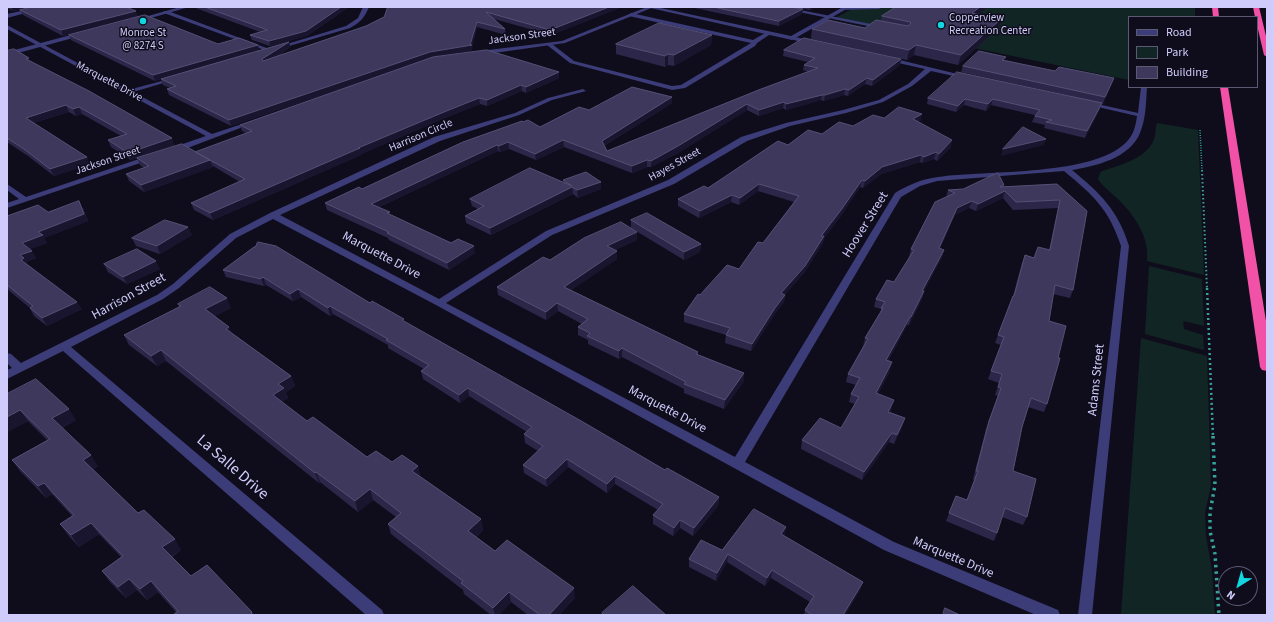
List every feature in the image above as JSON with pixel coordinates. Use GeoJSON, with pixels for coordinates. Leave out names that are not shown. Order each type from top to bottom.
{"type":"FeatureCollection","features":[{"type":"Feature","properties":{"kind":"highway"},"geometry":{"type":"LineString","coordinates":[[1256,7],[1267,54]]}},
{"type":"Feature","properties":{"kind":"highway"},"geometry":{"type":"LineString","coordinates":[[1224,88],[1267,367]]}},
{"type":"Feature","properties":{"kind":"street"},"geometry":{"type":"LineString","coordinates":[[7,16],[45,7]]}},
{"type":"Feature","properties":{"kind":"street"},"geometry":{"type":"LineString","coordinates":[[128,22],[186,7]]}},
{"type":"Feature","properties":{"kind":"street"},"geometry":{"type":"LineString","coordinates":[[261,53],[348,27],[357,23],[362,18],[366,7]]}},
{"type":"Feature","properties":{"kind":"street"},"geometry":{"type":"LineString","coordinates":[[650,7],[822,45]]}},
{"type":"Feature","properties":{"kind":"street","name":"Jackson Street"},"geometry":{"type":"LineString","coordinates":[[470,54],[550,45],[577,38],[650,7]]}},
{"type":"Feature","properties":{"kind":"street"},"geometry":{"type":"LineString","coordinates":[[777,7],[889,28]]}},
{"type":"Feature","properties":{"kind":"street"},"geometry":{"type":"LineString","coordinates":[[792,38],[845,8],[879,7]]}},
{"type":"Feature","properties":{"kind":"street"},"geometry":{"type":"LineString","coordinates":[[166,12],[269,50]]}},
{"type":"Feature","properties":{"kind":"street"},"geometry":{"type":"LineString","coordinates":[[631,15],[754,42]]}},
{"type":"Feature","properties":{"kind":"street","name":"Marquette Drive"},"geometry":{"type":"LineString","coordinates":[[7,27],[212,137]]}},
{"type":"Feature","properties":{"kind":"street"},"geometry":{"type":"LineString","coordinates":[[7,54],[90,32]]}},
{"type":"Feature","properties":{"kind":"street"},"geometry":{"type":"LineString","coordinates":[[550,45],[572,62],[672,88],[683,87],[753,45],[754,42],[769,33]]}},
{"type":"Feature","properties":{"kind":"street"},"geometry":{"type":"LineString","coordinates":[[883,58],[975,79]]}},
{"type":"Feature","properties":{"kind":"street","name":"Hayes Street"},"geometry":{"type":"LineString","coordinates":[[439,303],[549,234],[671,182],[744,139],[788,124],[844,112],[881,101],[910,85],[929,69]]}},
{"type":"Feature","properties":{"kind":"street"},"geometry":{"type":"LineString","coordinates":[[127,92],[178,77]]}},
{"type":"Feature","properties":{"kind":"street","name":"Hoover Street"},"geometry":{"type":"LineString","coordinates":[[737,464],[898,195],[908,188],[922,182],[938,179],[1066,169],[1102,160],[1124,150],[1138,130],[1144,88]]}},
{"type":"Feature","properties":{"kind":"street","name":"Harrison Circle"},"geometry":{"type":"LineString","coordinates":[[273,215],[437,139],[517,114],[550,99],[583,91]]}},
{"type":"Feature","properties":{"kind":"street"},"geometry":{"type":"LineString","coordinates":[[1084,103],[1140,115]]}},
{"type":"Feature","properties":{"kind":"street","name":"Jackson Street"},"geometry":{"type":"LineString","coordinates":[[7,206],[257,121]]}},
{"type":"Feature","properties":{"kind":"street","name":"Adams Street"},"geometry":{"type":"LineString","coordinates":[[1066,169],[1099,197],[1111,212],[1120,228],[1125,246],[1085,615]]}},
{"type":"Feature","properties":{"kind":"street"},"geometry":{"type":"LineString","coordinates":[[7,186],[25,200]]}},
{"type":"Feature","properties":{"kind":"street","name":"Marquette Drive"},"geometry":{"type":"LineString","coordinates":[[273,215],[889,546],[1054,615]]}},
{"type":"Feature","properties":{"kind":"street","name":"Harrison Street"},"geometry":{"type":"LineString","coordinates":[[7,375],[160,297],[176,286],[233,236],[273,215]]}},
{"type":"Feature","properties":{"kind":"street","name":"La Salle Drive"},"geometry":{"type":"LineString","coordinates":[[64,346],[377,615]]}},
{"type":"Feature","properties":{"kind":"street"},"geometry":{"type":"LineString","coordinates":[[7,358],[19,368]]}},
{"type":"Feature","properties":{"kind":"path"},"geometry":{"type":"LineString","coordinates":[[1200,130],[1215,484],[1210,512],[1210,531],[1215,554],[1219,615]]}},
{"type":"Feature","properties":{"kind":"green space"},"geometry":{"type":"Polygon","coordinates":[[[856,7],[1195,7],[1195,16],[1128,16],[1128,80],[833,19],[856,7]]]}},
{"type":"Feature","properties":{"kind":"green space"},"geometry":{"type":"Polygon","coordinates":[[[1157,123],[1198,130],[1204,275],[1147,261],[1146,243],[1140,227],[1124,205],[1098,179],[1102,171],[1137,158],[1149,148],[1155,137],[1157,123]]]}},
{"type":"Feature","properties":{"kind":"green space"},"geometry":{"type":"Polygon","coordinates":[[[1149,266],[1202,279],[1204,326],[1183,321],[1184,329],[1203,335],[1204,350],[1145,334],[1149,266]]]}},
{"type":"Feature","properties":{"kind":"green space"},"geometry":{"type":"Polygon","coordinates":[[[1141,338],[1207,356],[1211,485],[1205,513],[1206,536],[1212,570],[1215,615],[1121,615],[1141,338]]]}},
{"type":"Feature","properties":{"kind":"building"},"geometry":{"type":"Polygon","coordinates":[[[32,7],[126,7],[136,11],[61,30],[20,10],[32,7]]]}},
{"type":"Feature","properties":{"kind":"building"},"geometry":{"type":"Polygon","coordinates":[[[205,7],[341,7],[306,31],[269,41],[250,35],[267,30],[205,7]]]}},
{"type":"Feature","properties":{"kind":"building"},"geometry":{"type":"Polygon","coordinates":[[[388,7],[609,7],[550,30],[486,12],[505,29],[477,22],[470,45],[472,45],[430,52],[229,120],[167,89],[176,86],[161,79],[289,42],[262,59],[263,61],[366,26],[384,17],[388,7]]]}},
{"type":"Feature","properties":{"kind":"building"},"geometry":{"type":"Polygon","coordinates":[[[714,7],[791,7],[803,9],[779,21],[714,7]]]}},
{"type":"Feature","properties":{"kind":"building"},"geometry":{"type":"Polygon","coordinates":[[[896,7],[980,7],[972,13],[1001,19],[961,55],[916,45],[909,50],[812,29],[828,20],[865,28],[876,20],[908,26],[911,23],[910,22],[882,16],[896,7]]]}},
{"type":"Feature","properties":{"kind":"building"},"geometry":{"type":"Polygon","coordinates":[[[145,15],[218,44],[239,38],[258,45],[153,75],[69,35],[145,15]]]}},
{"type":"Feature","properties":{"kind":"building"},"geometry":{"type":"Polygon","coordinates":[[[659,23],[712,35],[674,55],[668,54],[665,56],[616,44],[659,23]]]}},
{"type":"Feature","properties":{"kind":"building"},"geometry":{"type":"Polygon","coordinates":[[[804,38],[901,59],[873,80],[867,78],[849,90],[845,89],[786,104],[784,102],[759,110],[747,104],[651,161],[647,160],[632,166],[563,140],[535,154],[508,142],[499,146],[497,145],[371,204],[451,243],[458,239],[474,246],[447,263],[387,233],[389,232],[325,203],[359,187],[362,189],[463,142],[522,121],[528,120],[540,127],[579,107],[589,110],[632,87],[672,97],[602,141],[607,151],[761,89],[818,68],[804,65],[815,58],[784,50],[804,38]]]}},
{"type":"Feature","properties":{"kind":"building"},"geometry":{"type":"Polygon","coordinates":[[[14,49],[29,58],[26,59],[89,91],[172,138],[128,153],[108,140],[127,134],[79,107],[73,109],[66,105],[26,118],[87,157],[50,169],[7,138],[7,51],[14,49]]]}},
{"type":"Feature","properties":{"kind":"building"},"geometry":{"type":"Polygon","coordinates":[[[487,50],[559,72],[526,87],[521,85],[487,100],[479,98],[444,112],[210,213],[191,203],[245,179],[195,152],[252,131],[240,125],[433,57],[487,50]]]}},
{"type":"Feature","properties":{"kind":"building"},"geometry":{"type":"Polygon","coordinates":[[[979,51],[1006,57],[1002,60],[1055,71],[1059,67],[1114,78],[1105,97],[963,66],[979,51]]]}},
{"type":"Feature","properties":{"kind":"building"},"geometry":{"type":"Polygon","coordinates":[[[957,72],[1102,103],[1087,131],[1046,122],[1052,120],[1035,116],[1040,110],[993,99],[988,104],[965,99],[958,106],[928,98],[957,72]]]}},
{"type":"Feature","properties":{"kind":"building"},"geometry":{"type":"Polygon","coordinates":[[[899,107],[922,114],[913,119],[952,140],[939,154],[936,152],[924,157],[921,155],[882,167],[865,181],[862,180],[821,236],[824,236],[805,266],[781,293],[785,295],[752,344],[726,335],[730,328],[684,314],[698,294],[700,295],[727,265],[739,269],[758,242],[763,243],[799,196],[759,184],[740,198],[732,195],[700,211],[678,199],[704,186],[708,188],[778,141],[788,145],[808,130],[822,134],[839,122],[853,126],[873,115],[884,118],[899,107]]]}},
{"type":"Feature","properties":{"kind":"building"},"geometry":{"type":"Polygon","coordinates":[[[1023,127],[1046,139],[1003,149],[1023,127]]]}},
{"type":"Feature","properties":{"kind":"building"},"geometry":{"type":"Polygon","coordinates":[[[182,144],[210,160],[141,185],[126,174],[149,166],[137,158],[182,144]]]}},
{"type":"Feature","properties":{"kind":"building"},"geometry":{"type":"Polygon","coordinates":[[[530,168],[572,186],[563,180],[586,172],[601,182],[577,190],[572,187],[490,228],[465,216],[484,206],[470,199],[530,168]]]}},
{"type":"Feature","properties":{"kind":"building"},"geometry":{"type":"Polygon","coordinates":[[[998,173],[1004,185],[1000,187],[1057,184],[1087,211],[1073,290],[1055,285],[1049,321],[1066,326],[1058,358],[1060,358],[1047,404],[1031,398],[1022,427],[1013,471],[1036,479],[1027,517],[1005,508],[997,533],[949,513],[956,496],[967,500],[978,471],[976,471],[989,421],[1001,388],[998,387],[1002,374],[991,371],[1004,337],[998,335],[1014,296],[1025,255],[1034,258],[1038,247],[1050,250],[1060,200],[1016,202],[1005,191],[978,204],[972,201],[957,208],[939,248],[944,250],[922,291],[924,291],[911,317],[886,360],[892,362],[876,393],[894,400],[888,412],[905,418],[897,435],[892,433],[864,472],[802,440],[820,418],[841,428],[859,397],[851,394],[860,378],[848,374],[868,339],[865,338],[883,308],[881,308],[885,302],[876,299],[887,280],[894,282],[914,250],[911,249],[935,202],[955,193],[948,190],[963,189],[998,173]]]}},
{"type":"Feature","properties":{"kind":"building"},"geometry":{"type":"Polygon","coordinates":[[[79,201],[84,214],[38,232],[43,235],[22,243],[32,251],[20,255],[24,258],[21,260],[77,302],[42,318],[30,308],[33,306],[7,285],[7,216],[38,205],[48,212],[79,201]]]}},
{"type":"Feature","properties":{"kind":"building"},"geometry":{"type":"Polygon","coordinates":[[[647,213],[701,244],[684,252],[631,220],[647,213]]]}},
{"type":"Feature","properties":{"kind":"building"},"geometry":{"type":"Polygon","coordinates":[[[165,220],[188,227],[157,246],[132,238],[165,220]]]}},
{"type":"Feature","properties":{"kind":"building"},"geometry":{"type":"Polygon","coordinates":[[[621,222],[637,232],[607,246],[617,251],[564,287],[698,352],[696,354],[744,373],[725,400],[684,384],[686,382],[622,348],[619,351],[587,336],[590,333],[578,327],[588,319],[557,303],[546,312],[497,287],[543,257],[550,260],[584,238],[621,222]]]}},
{"type":"Feature","properties":{"kind":"building"},"geometry":{"type":"Polygon","coordinates":[[[258,242],[276,246],[370,303],[372,301],[404,319],[402,320],[665,470],[667,468],[719,497],[694,528],[680,520],[674,528],[653,515],[663,504],[615,476],[607,484],[567,459],[546,479],[523,465],[543,446],[524,434],[532,427],[468,388],[459,395],[421,371],[429,365],[386,340],[388,339],[330,306],[328,308],[298,289],[290,294],[263,277],[261,279],[223,270],[255,247],[258,242]]]}},
{"type":"Feature","properties":{"kind":"building"},"geometry":{"type":"Polygon","coordinates":[[[137,249],[156,261],[123,277],[104,264],[137,249]]]}},
{"type":"Feature","properties":{"kind":"building"},"geometry":{"type":"Polygon","coordinates":[[[210,287],[227,298],[205,309],[229,327],[226,329],[291,376],[278,384],[284,388],[273,395],[307,421],[313,417],[367,457],[376,451],[392,462],[402,455],[418,466],[412,471],[481,519],[468,531],[495,551],[507,540],[574,588],[549,615],[540,615],[509,592],[493,608],[461,583],[463,581],[388,524],[401,513],[370,489],[355,501],[316,472],[315,473],[161,350],[151,356],[124,335],[181,306],[178,304],[210,287]]]}},
{"type":"Feature","properties":{"kind":"building"},"geometry":{"type":"Polygon","coordinates":[[[36,379],[69,409],[52,418],[91,455],[83,460],[138,513],[144,510],[175,539],[162,547],[191,576],[207,565],[252,612],[251,613],[253,615],[173,615],[178,611],[151,581],[140,589],[129,579],[118,587],[102,571],[123,556],[91,523],[71,535],[60,524],[74,515],[44,483],[38,486],[12,460],[50,439],[20,410],[7,417],[7,394],[36,379]]]}},
{"type":"Feature","properties":{"kind":"building"},"geometry":{"type":"Polygon","coordinates":[[[754,509],[786,527],[781,534],[863,582],[843,615],[812,615],[805,610],[814,596],[772,570],[767,578],[728,554],[717,573],[689,559],[701,540],[722,550],[754,509]]]}},
{"type":"Feature","properties":{"kind":"building"},"geometry":{"type":"Polygon","coordinates":[[[633,586],[666,615],[604,615],[602,613],[633,586]]]}},
{"type":"Feature","properties":{"kind":"building"},"geometry":{"type":"Polygon","coordinates":[[[945,608],[960,615],[943,615],[945,608]]]}},
{"type":"Feature","properties":{"kind":"place","name":"Monroe St @ 8274 S"},"geometry":{"type":"Point","coordinates":[143,21]}},
{"type":"Feature","properties":{"kind":"place","name":"Copperview Recreation Center"},"geometry":{"type":"Point","coordinates":[941,25]}}]}
